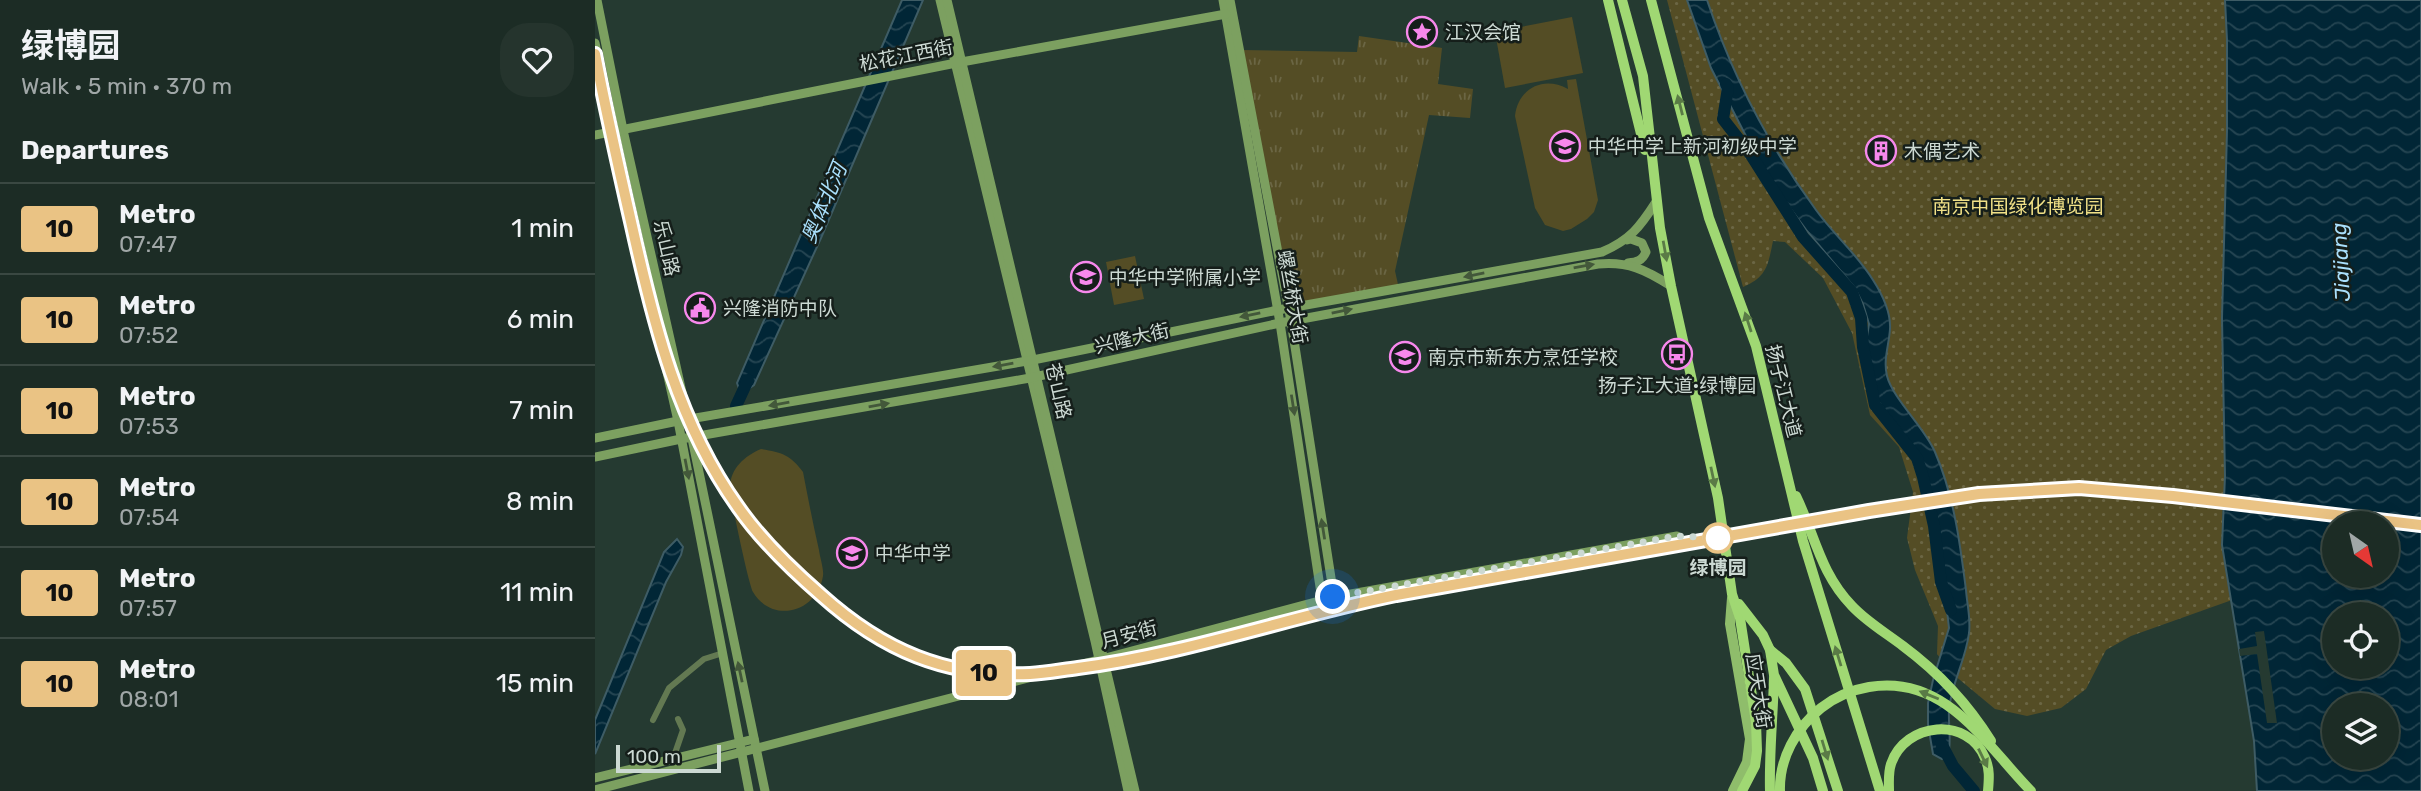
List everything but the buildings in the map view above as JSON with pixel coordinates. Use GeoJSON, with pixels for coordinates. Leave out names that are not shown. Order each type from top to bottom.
{"type":"FeatureCollection","features":[{"type":"Feature","properties":{"kind":"highway"},"geometry":{"type":"LineString","coordinates":[[1608,0],[1654,184]]}},
{"type":"Feature","properties":{"kind":"highway"},"geometry":{"type":"LineString","coordinates":[[1622,0],[1643,76],[1656,202],[1671,286],[1720,512],[1758,734],[1755,766],[1742,791]]}},
{"type":"Feature","properties":{"kind":"highway","name":"扬子江大道"},"geometry":{"type":"LineString","coordinates":[[1651,0],[1709,218],[1756,346],[1803,541],[1886,789]]}},
{"type":"Feature","properties":{"kind":"highway"},"geometry":{"type":"LineString","coordinates":[[1786,474],[1805,515],[1823,567],[1832,582],[1852,606],[1944,681],[1977,719],[1996,750]]}},
{"type":"Feature","properties":{"kind":"highway"},"geometry":{"type":"LineString","coordinates":[[1732,594],[1763,635],[1770,650],[1774,675],[1769,757],[1770,791]]}},
{"type":"Feature","properties":{"kind":"highway"},"geometry":{"type":"LineString","coordinates":[[1770,650],[1786,663],[1805,689],[1837,791]]}},
{"type":"Feature","properties":{"kind":"highway"},"geometry":{"type":"LineString","coordinates":[[1774,675],[1813,758],[1823,791]]}},
{"type":"Feature","properties":{"kind":"highway"},"geometry":{"type":"LineString","coordinates":[[1780,791],[1787,755],[1795,735],[1805,723],[1829,702],[1844,694],[1884,685],[1905,687],[1941,700],[1959,713],[1996,750],[2031,791]]}},
{"type":"Feature","properties":{"kind":"highway"},"geometry":{"type":"LineString","coordinates":[[1886,789],[1891,765],[1900,748],[1922,731],[1937,728],[1968,737],[1981,750],[1989,770],[1988,791]]}},
{"type":"Feature","properties":{"kind":"main road","name":"应天大街"},"geometry":{"type":"LineString","coordinates":[[1732,594],[1730,624],[1747,709],[1750,739],[1747,762],[1733,791]]}},
{"type":"Feature","properties":{"kind":"street","name":"乐山路"},"geometry":{"type":"LineString","coordinates":[[597,0],[618,131]]}},
{"type":"Feature","properties":{"kind":"street","name":"苍山路"},"geometry":{"type":"LineString","coordinates":[[940,0],[959,62]]}},
{"type":"Feature","properties":{"kind":"street","name":"苍山路"},"geometry":{"type":"LineString","coordinates":[[947,0],[959,62],[1135,791]]}},
{"type":"Feature","properties":{"kind":"street","name":"螺丝桥大街"},"geometry":{"type":"LineString","coordinates":[[1223,0],[1278,310],[1322,600]]}},
{"type":"Feature","properties":{"kind":"street","name":"螺丝桥大街"},"geometry":{"type":"LineString","coordinates":[[1230,0],[1291,321],[1333,597]]}},
{"type":"Feature","properties":{"kind":"street","name":"松花江西街"},"geometry":{"type":"LineString","coordinates":[[595,135],[959,62],[1226,14]]}},
{"type":"Feature","properties":{"kind":"street","name":"乐山路"},"geometry":{"type":"LineString","coordinates":[[595,43],[618,131],[683,420],[749,791]]}},
{"type":"Feature","properties":{"kind":"street","name":"兴隆大街"},"geometry":{"type":"LineString","coordinates":[[595,438],[683,420],[1030,360],[1288,308],[1602,252],[1633,235],[1656,202]]}},
{"type":"Feature","properties":{"kind":"street"},"geometry":{"type":"LineString","coordinates":[[1620,262],[1638,262],[1646,253],[1638,240],[1625,241]]}},
{"type":"Feature","properties":{"kind":"street","name":"兴隆大街"},"geometry":{"type":"LineString","coordinates":[[595,457],[686,438],[1034,377],[1280,323],[1517,278],[1620,262]]}},
{"type":"Feature","properties":{"kind":"street"},"geometry":{"type":"LineString","coordinates":[[1620,262],[1642,269],[1671,286]]}},
{"type":"Feature","properties":{"kind":"street","name":"乐山路"},"geometry":{"type":"LineString","coordinates":[[686,438],[765,791]]}},
{"type":"Feature","properties":{"kind":"street","name":"月安街"},"geometry":{"type":"LineString","coordinates":[[596,790],[741,753],[755,744],[1102,659],[1333,597],[1677,536]]}},
{"type":"Feature","properties":{"kind":"street"},"geometry":{"type":"LineString","coordinates":[[653,720],[669,688],[704,659],[723,653]]}},
{"type":"Feature","properties":{"kind":"street","name":"苍山路"},"geometry":{"type":"LineString","coordinates":[[1102,659],[1128,791]]}},
{"type":"Feature","properties":{"kind":"street"},"geometry":{"type":"LineString","coordinates":[[673,759],[683,730],[678,719]]}},
{"type":"Feature","properties":{"kind":"street"},"geometry":{"type":"LineString","coordinates":[[596,778],[740,742],[755,744]]}},
{"type":"Feature","properties":{"kind":"green space","name":"南京中国绿化博览园"},"geometry":{"type":"Polygon","coordinates":[[[1667,0],[2225,0],[2227,131],[2222,318],[2225,476],[2222,519],[2232,600],[2131,636],[2106,650],[2086,689],[2061,708],[2027,716],[1995,709],[1954,675],[1937,654],[1938,626],[1915,570],[1907,538],[1913,492],[1899,447],[1870,415],[1852,333],[1823,278],[1785,242],[1773,241],[1770,257],[1762,274],[1743,287],[1667,0]]]}},
{"type":"Feature","properties":{"kind":"green space"},"geometry":{"type":"Polygon","coordinates":[[[1572,17],[1583,73],[1505,88],[1495,32],[1572,17]]]}},
{"type":"Feature","properties":{"kind":"green space"},"geometry":{"type":"Polygon","coordinates":[[[1359,36],[1442,48],[1438,84],[1473,89],[1470,118],[1429,115],[1395,271],[1399,289],[1288,308],[1240,50],[1357,52],[1359,36]]]}},
{"type":"Feature","properties":{"kind":"green space"},"geometry":{"type":"Polygon","coordinates":[[[1576,79],[1598,200],[1594,212],[1587,219],[1563,231],[1545,225],[1535,208],[1515,116],[1521,98],[1533,87],[1550,84],[1568,89],[1567,80],[1576,79]]]}},
{"type":"Feature","properties":{"kind":"green space"},"geometry":{"type":"Polygon","coordinates":[[[1135,256],[1144,299],[1114,305],[1106,262],[1135,256]]]}},
{"type":"Feature","properties":{"kind":"green space"},"geometry":{"type":"Polygon","coordinates":[[[761,449],[785,455],[803,472],[822,567],[823,576],[819,589],[812,599],[793,610],[771,608],[761,602],[753,592],[733,507],[730,488],[733,474],[744,459],[761,449]]]}},
{"type":"Feature","properties":{"kind":"water"},"geometry":{"type":"Polygon","coordinates":[[[902,0],[923,0],[821,238],[754,385],[741,394],[737,383],[902,0]]]}},
{"type":"Feature","properties":{"kind":"water"},"geometry":{"type":"Polygon","coordinates":[[[1687,0],[1707,0],[1740,83],[1767,135],[1816,210],[1860,261],[1880,291],[1890,323],[1886,370],[1890,385],[1930,443],[1942,469],[1959,537],[1970,622],[1949,709],[1948,756],[1942,759],[1933,754],[1928,725],[1928,703],[1949,628],[1931,498],[1915,456],[1871,390],[1864,355],[1869,324],[1863,304],[1855,288],[1807,231],[1766,175],[1711,68],[1687,0]]]}},
{"type":"Feature","properties":{"kind":"water","name":"Jiajiang"},"geometry":{"type":"Polygon","coordinates":[[[2225,0],[2421,0],[2421,791],[2257,791],[2254,741],[2222,545],[2225,476],[2222,318],[2227,131],[2225,0]]]}},
{"type":"Feature","properties":{"kind":"water"},"geometry":{"type":"Polygon","coordinates":[[[677,539],[683,547],[681,555],[666,582],[595,754],[595,720],[664,552],[677,539]]]}},
{"type":"Feature","properties":{"kind":"pier"},"geometry":{"type":"Polygon","coordinates":[[[2264,631],[2277,723],[2267,723],[2257,654],[2240,656],[2239,649],[2257,646],[2255,632],[2264,631]]]}},
{"type":"Feature","properties":{"kind":"waterway"},"geometry":{"type":"LineString","coordinates":[[1726,84],[1728,88],[1723,119],[1751,155],[1803,237],[1852,292],[1861,318],[1863,347],[1875,405],[1917,458],[1923,477],[1934,526],[1941,582],[1951,610]]}},
{"type":"Feature","properties":{"kind":"waterway","name":"奥体北河"},"geometry":{"type":"LineString","coordinates":[[736,406],[748,380]]}},
{"type":"Feature","properties":{"kind":"waterway"},"geometry":{"type":"LineString","coordinates":[[1941,743],[1953,766],[1974,791]]}},
{"type":"Feature","properties":{"kind":"metro line","name":"10"},"geometry":{"type":"LineString","coordinates":[[595,54],[651,312],[671,375],[714,468],[739,508],[771,547],[803,579],[839,611],[888,645],[932,664],[981,673],[1031,674],[1112,663],[1180,650],[1339,607],[1396,595],[1979,494],[2079,488],[2173,496],[2421,525]]}},
{"type":"Feature","properties":{"kind":"place","name":"江汉会馆"},"geometry":{"type":"Point","coordinates":[1422,32]}},
{"type":"Feature","properties":{"kind":"place","name":"中华中学上新河初级中学"},"geometry":{"type":"Point","coordinates":[1565,146]}},
{"type":"Feature","properties":{"kind":"place","name":"木偶艺术"},"geometry":{"type":"Point","coordinates":[1881,151]}},
{"type":"Feature","properties":{"kind":"place","name":"中华中学附属小学"},"geometry":{"type":"Point","coordinates":[1086,277]}},
{"type":"Feature","properties":{"kind":"place","name":"兴隆消防中队"},"geometry":{"type":"Point","coordinates":[700,308]}},
{"type":"Feature","properties":{"kind":"place","name":"扬子江大道·绿博园"},"geometry":{"type":"Point","coordinates":[1677,354]}},
{"type":"Feature","properties":{"kind":"place","name":"南京市新东方烹饪学校"},"geometry":{"type":"Point","coordinates":[1405,357]}},
{"type":"Feature","properties":{"kind":"place","name":"绿博园"},"geometry":{"type":"Point","coordinates":[1718,538]}},
{"type":"Feature","properties":{"kind":"place","name":"中华中学"},"geometry":{"type":"Point","coordinates":[852,553]}},
{"type":"Feature","properties":{"kind":"route"},"geometry":{"type":"LineString","coordinates":[[1333,597],[1677,536],[1718,538]]}}]}
